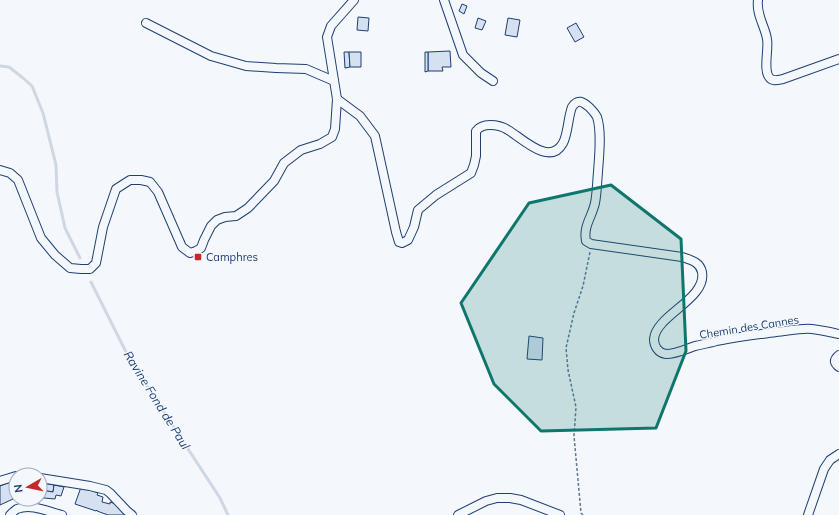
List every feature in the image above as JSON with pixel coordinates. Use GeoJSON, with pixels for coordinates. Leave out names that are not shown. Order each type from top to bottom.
{"type":"FeatureCollection","features":[{"type":"Feature","properties":{"kind":"street"},"geometry":{"type":"LineString","coordinates":[[0,170],[10,172],[18,180],[41,238],[55,255],[70,268],[90,268],[96,263],[103,227],[116,189],[130,180],[150,182],[158,192],[182,247],[190,253],[196,251],[201,248],[211,226],[217,220],[225,217],[236,216],[248,208],[274,181],[284,162],[301,150],[320,144],[332,137],[335,129],[337,99],[327,37],[331,26],[354,0]]}},
{"type":"Feature","properties":{"kind":"street"},"geometry":{"type":"LineString","coordinates":[[444,0],[463,55],[481,73],[493,81]]}},
{"type":"Feature","properties":{"kind":"street"},"geometry":{"type":"LineString","coordinates":[[758,0],[758,14],[767,39],[766,71],[772,80],[783,79],[839,59]]}},
{"type":"Feature","properties":{"kind":"street"},"geometry":{"type":"LineString","coordinates":[[146,22],[211,56],[246,66],[306,69],[334,81]]}},
{"type":"Feature","properties":{"kind":"street"},"geometry":{"type":"LineString","coordinates":[[337,99],[360,116],[375,136],[396,232],[399,242],[402,243],[408,240],[414,227],[418,210],[436,195],[471,173],[476,156],[476,131],[480,127],[484,125],[499,126],[507,129],[540,151],[549,153],[556,150],[563,143],[572,107],[575,102],[583,102],[595,113],[600,141],[595,203],[584,234],[586,241],[591,244]]}},
{"type":"Feature","properties":{"kind":"street","name":"Chemin des Cannes"},"geometry":{"type":"LineString","coordinates":[[591,244],[682,257],[693,260],[698,264],[702,277],[701,284],[695,294],[662,324],[654,336],[654,345],[663,353],[676,353],[696,346],[726,339],[797,330],[812,329],[839,334]]}},
{"type":"Feature","properties":{"kind":"street"},"geometry":{"type":"LineString","coordinates":[[839,355],[834,361],[839,367]]}},
{"type":"Feature","properties":{"kind":"street"},"geometry":{"type":"LineString","coordinates":[[808,515],[824,469],[830,460],[839,454]]}},
{"type":"Feature","properties":{"kind":"street"},"geometry":{"type":"LineString","coordinates":[[48,479],[106,490],[126,511],[132,515]]}},
{"type":"Feature","properties":{"kind":"street"},"geometry":{"type":"LineString","coordinates":[[458,515],[486,501],[497,498],[510,498],[521,500],[560,515]]}},
{"type":"Feature","properties":{"kind":"street"},"geometry":{"type":"LineString","coordinates":[[10,515],[17,509],[26,507],[62,515]]}},
{"type":"Feature","properties":{"kind":"path"},"geometry":{"type":"LineString","coordinates":[[583,515],[581,513],[574,436],[576,407],[568,370],[566,348],[574,312],[583,286],[591,244]]}},
{"type":"Feature","properties":{"kind":"highlighted area"},"geometry":{"type":"Polygon","coordinates":[[[611,185],[681,239],[686,351],[656,428],[541,431],[494,384],[461,303],[529,203],[611,185]]]}},
{"type":"Feature","properties":{"kind":"building"},"geometry":{"type":"Polygon","coordinates":[[[462,4],[467,6],[464,14],[459,11],[462,4]]]}},
{"type":"Feature","properties":{"kind":"building"},"geometry":{"type":"Polygon","coordinates":[[[358,17],[369,18],[368,31],[357,30],[358,17]]]}},
{"type":"Feature","properties":{"kind":"building"},"geometry":{"type":"Polygon","coordinates":[[[478,18],[486,21],[482,30],[475,28],[478,18]]]}},
{"type":"Feature","properties":{"kind":"building"},"geometry":{"type":"Polygon","coordinates":[[[508,18],[520,20],[517,37],[505,35],[508,18]]]}},
{"type":"Feature","properties":{"kind":"building"},"geometry":{"type":"Polygon","coordinates":[[[576,23],[584,37],[575,42],[567,28],[576,23]]]}},
{"type":"Feature","properties":{"kind":"building"},"geometry":{"type":"Polygon","coordinates":[[[450,51],[451,67],[442,67],[443,71],[428,71],[428,52],[450,51]]]}},
{"type":"Feature","properties":{"kind":"building"},"geometry":{"type":"Polygon","coordinates":[[[344,52],[349,52],[350,67],[345,68],[344,52]]]}},
{"type":"Feature","properties":{"kind":"building"},"geometry":{"type":"Polygon","coordinates":[[[349,52],[361,52],[361,67],[350,67],[349,52]]]}},
{"type":"Feature","properties":{"kind":"building"},"geometry":{"type":"Polygon","coordinates":[[[425,52],[428,52],[428,71],[425,72],[425,52]]]}},
{"type":"Feature","properties":{"kind":"building"},"geometry":{"type":"Polygon","coordinates":[[[529,336],[543,338],[542,360],[527,359],[529,336]]]}},
{"type":"Feature","properties":{"kind":"building"},"geometry":{"type":"Polygon","coordinates":[[[8,483],[8,501],[0,505],[0,486],[8,483]]]}},
{"type":"Feature","properties":{"kind":"building"},"geometry":{"type":"Polygon","coordinates":[[[48,484],[54,485],[53,492],[48,491],[48,484]]]}},
{"type":"Feature","properties":{"kind":"building"},"geometry":{"type":"Polygon","coordinates":[[[54,485],[64,487],[61,496],[56,495],[55,499],[48,498],[48,491],[53,492],[54,485]]]}},
{"type":"Feature","properties":{"kind":"building"},"geometry":{"type":"Polygon","coordinates":[[[81,487],[98,493],[97,495],[103,497],[102,502],[116,504],[126,515],[108,515],[97,510],[96,511],[75,504],[81,487]]]}},
{"type":"Feature","properties":{"kind":"waterway","name":"Ravine Fond de Paul"},"geometry":{"type":"LineString","coordinates":[[0,66],[9,67],[32,86],[43,113],[56,165],[57,192],[65,228],[80,258]]}},
{"type":"Feature","properties":{"kind":"waterway","name":"Ravine Fond de Paul"},"geometry":{"type":"LineString","coordinates":[[91,282],[130,360],[220,498],[228,515]]}},
{"type":"Feature","properties":{"kind":"place","name":"Camphres"},"geometry":{"type":"Point","coordinates":[198,257]}}]}
